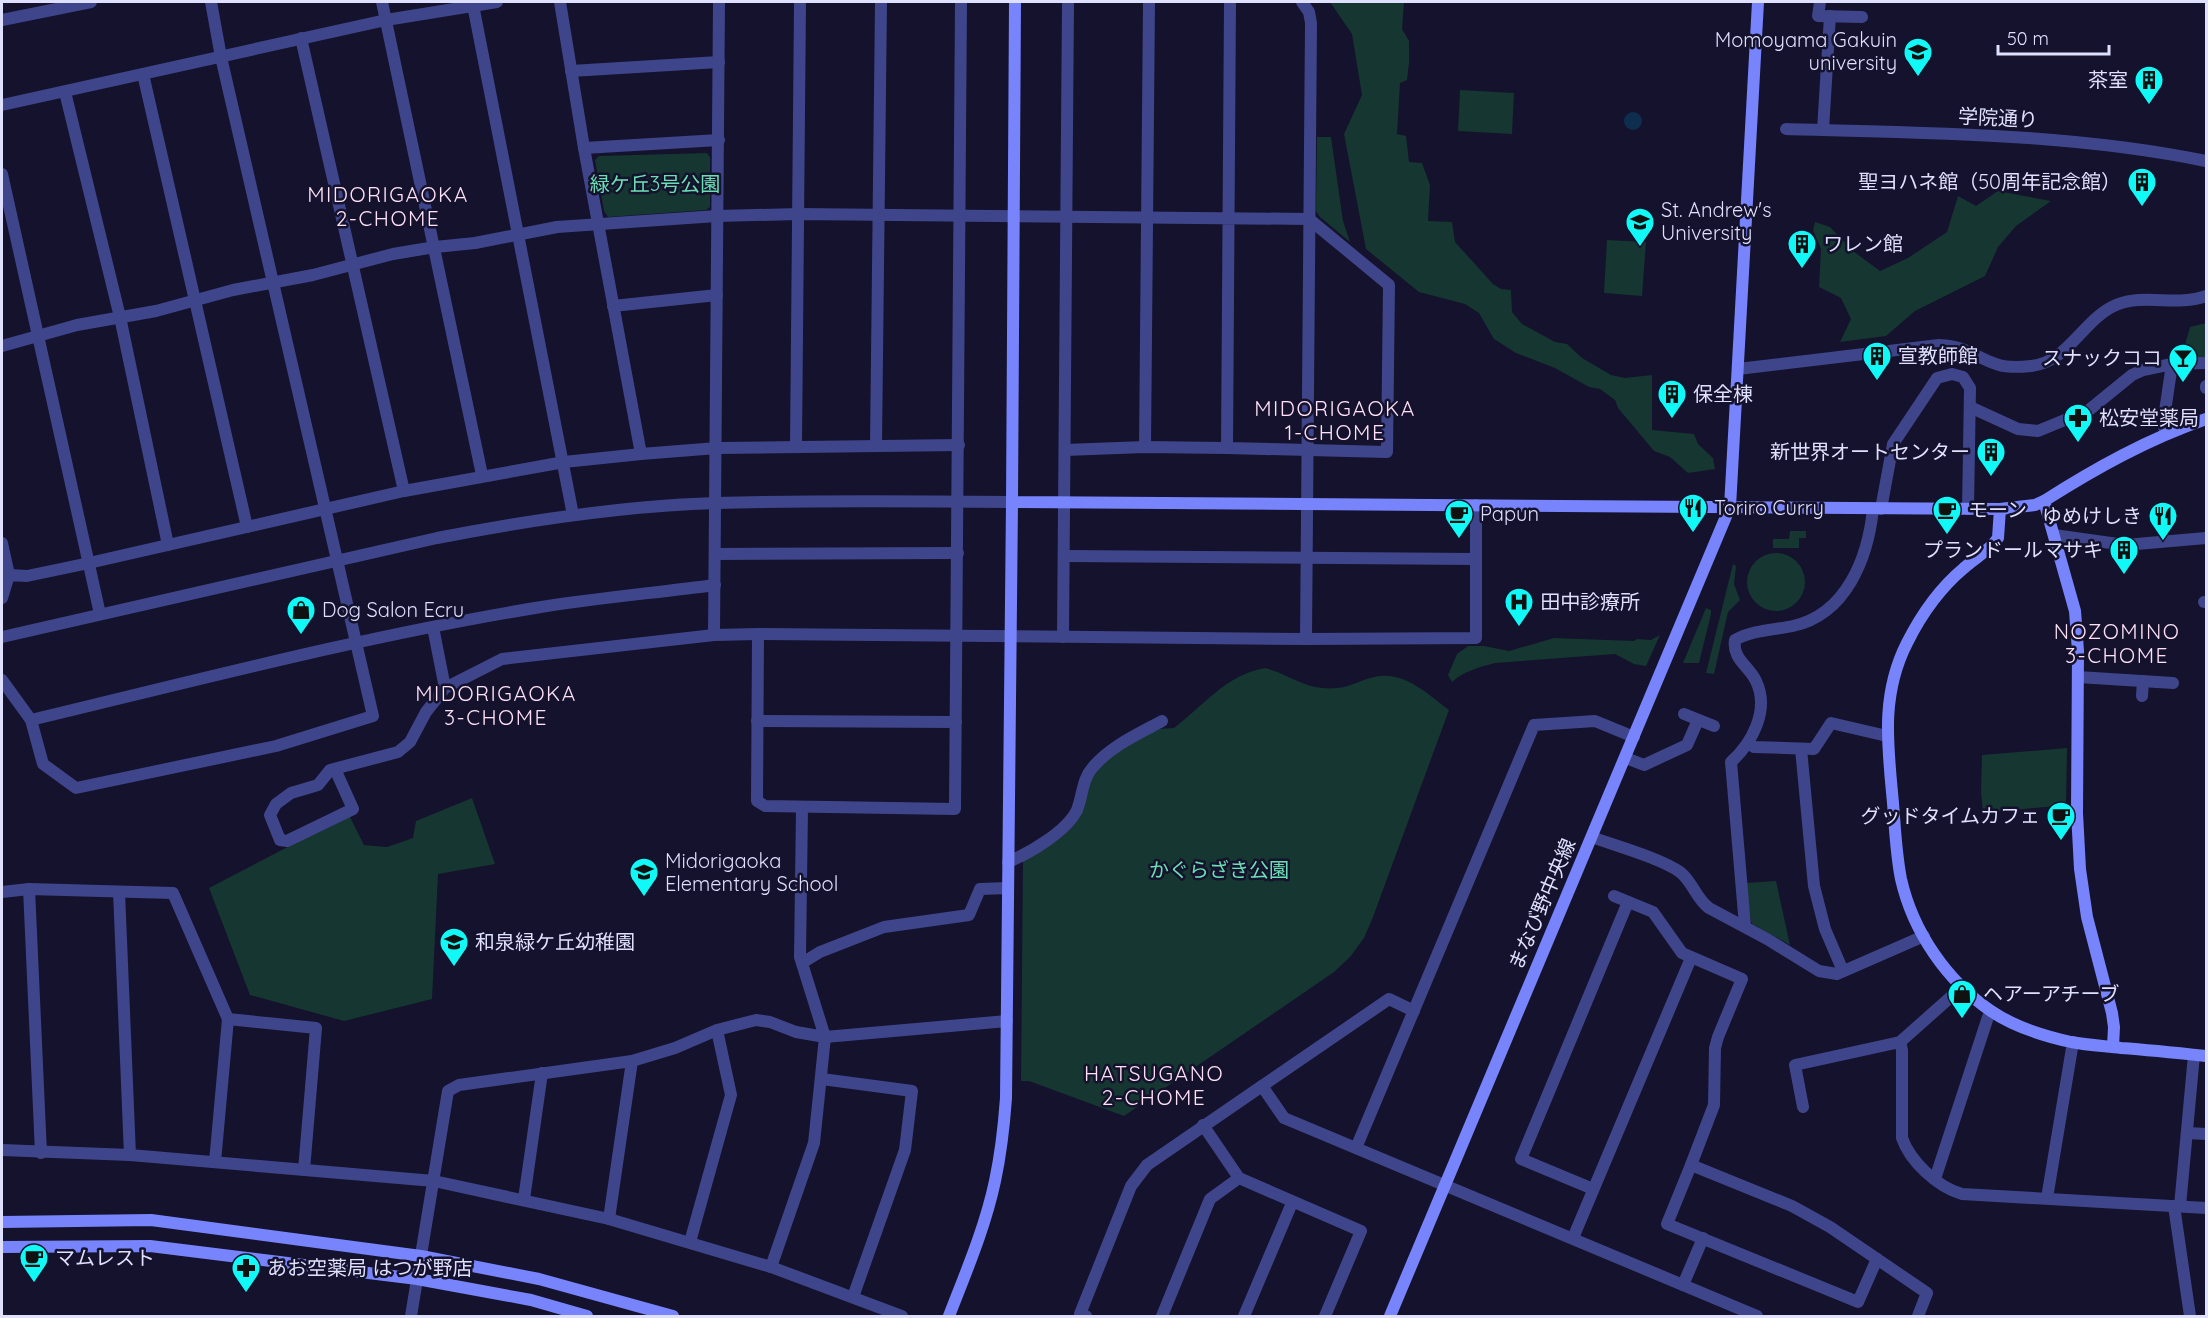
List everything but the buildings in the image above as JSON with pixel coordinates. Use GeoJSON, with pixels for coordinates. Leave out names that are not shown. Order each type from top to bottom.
{"type":"FeatureCollection","features":[{"type":"Feature","properties":{"kind":"street"},"geometry":{"type":"LineString","coordinates":[[2,20],[91,2]]}},
{"type":"Feature","properties":{"kind":"street"},"geometry":{"type":"LineString","coordinates":[[2,680],[31,720],[43,764],[76,789],[276,746],[373,716],[221,57],[211,2]]}},
{"type":"Feature","properties":{"kind":"street"},"geometry":{"type":"LineString","coordinates":[[382,2],[482,475]]}},
{"type":"Feature","properties":{"kind":"street"},"geometry":{"type":"LineString","coordinates":[[2,105],[386,20],[497,2]]}},
{"type":"Feature","properties":{"kind":"street"},"geometry":{"type":"LineString","coordinates":[[560,2],[584,148],[641,454]]}},
{"type":"Feature","properties":{"kind":"street"},"geometry":{"type":"LineString","coordinates":[[714,636],[719,2]]}},
{"type":"Feature","properties":{"kind":"street"},"geometry":{"type":"LineString","coordinates":[[796,446],[800,2]]}},
{"type":"Feature","properties":{"kind":"street"},"geometry":{"type":"LineString","coordinates":[[876,445],[881,2]]}},
{"type":"Feature","properties":{"kind":"street"},"geometry":{"type":"LineString","coordinates":[[758,634],[757,801],[765,806],[802,808],[955,809],[961,2]]}},
{"type":"Feature","properties":{"kind":"street"},"geometry":{"type":"LineString","coordinates":[[949,1317],[977,1244],[995,1182],[1006,1098],[1015,2]]}},
{"type":"Feature","properties":{"kind":"street"},"geometry":{"type":"LineString","coordinates":[[1063,637],[1068,2]]}},
{"type":"Feature","properties":{"kind":"street"},"geometry":{"type":"LineString","coordinates":[[1145,447],[1149,2]]}},
{"type":"Feature","properties":{"kind":"street"},"geometry":{"type":"LineString","coordinates":[[1227,448],[1230,2]]}},
{"type":"Feature","properties":{"kind":"street"},"geometry":{"type":"LineString","coordinates":[[1302,2],[1309,12],[1311,23],[1306,639]]}},
{"type":"Feature","properties":{"kind":"street","name":"まなび野中央線"},"geometry":{"type":"LineString","coordinates":[[1390,1317],[1730,507],[1758,2]]}},
{"type":"Feature","properties":{"kind":"street"},"geometry":{"type":"LineString","coordinates":[[1820,2],[1818,15],[1862,17]]}},
{"type":"Feature","properties":{"kind":"street"},"geometry":{"type":"LineString","coordinates":[[473,5],[573,515]]}},
{"type":"Feature","properties":{"kind":"street"},"geometry":{"type":"LineString","coordinates":[[1822,130],[1830,16]]}},
{"type":"Feature","properties":{"kind":"street"},"geometry":{"type":"LineString","coordinates":[[301,38],[404,491]]}},
{"type":"Feature","properties":{"kind":"street"},"geometry":{"type":"LineString","coordinates":[[571,71],[719,62]]}},
{"type":"Feature","properties":{"kind":"street"},"geometry":{"type":"LineString","coordinates":[[143,74],[247,527]]}},
{"type":"Feature","properties":{"kind":"street"},"geometry":{"type":"LineString","coordinates":[[65,92],[120,317],[168,545]]}},
{"type":"Feature","properties":{"kind":"street","name":"学院通り"},"geometry":{"type":"LineString","coordinates":[[1786,129],[2058,141],[2206,161]]}},
{"type":"Feature","properties":{"kind":"street"},"geometry":{"type":"LineString","coordinates":[[584,148],[718,140]]}},
{"type":"Feature","properties":{"kind":"street"},"geometry":{"type":"LineString","coordinates":[[2,174],[100,614]]}},
{"type":"Feature","properties":{"kind":"street"},"geometry":{"type":"LineString","coordinates":[[2,346],[77,325],[156,311],[195,300],[435,247],[475,243],[558,227],[717,216],[1013,215],[1309,219],[1389,285],[1387,452],[1145,447],[1065,450]]}},
{"type":"Feature","properties":{"kind":"street"},"geometry":{"type":"LineString","coordinates":[[613,306],[717,296]]}},
{"type":"Feature","properties":{"kind":"street"},"geometry":{"type":"LineString","coordinates":[[1738,369],[1939,345],[1960,347],[1999,365],[2033,366],[2051,361],[2058,356],[2088,324],[2113,306],[2137,300],[2181,302],[2206,296]]}},
{"type":"Feature","properties":{"kind":"street"},"geometry":{"type":"LineString","coordinates":[[1970,407],[2018,429],[2038,431],[2089,410],[2132,375],[2154,366],[2206,363]]}},
{"type":"Feature","properties":{"kind":"street"},"geometry":{"type":"LineString","coordinates":[[2167,433],[2163,425],[2172,364]]}},
{"type":"Feature","properties":{"kind":"street"},"geometry":{"type":"LineString","coordinates":[[1745,926],[1731,762],[1749,743],[1759,716],[1759,692],[1756,682],[1739,660],[1734,647],[1735,640],[1753,633],[1796,626],[1810,620],[1832,605],[1850,585],[1865,553],[1893,444],[1937,378],[1952,374],[1963,377],[1970,388],[1968,509]]}},
{"type":"Feature","properties":{"kind":"street"},"geometry":{"type":"LineString","coordinates":[[2,637],[437,538],[573,515],[716,503],[959,501],[2000,509],[2035,505],[2141,445],[2206,419]]}},
{"type":"Feature","properties":{"kind":"street"},"geometry":{"type":"LineString","coordinates":[[9,575],[27,576],[404,491],[482,475],[564,462],[717,448],[959,445]]}},
{"type":"Feature","properties":{"kind":"street"},"geometry":{"type":"LineString","coordinates":[[2044,501],[2075,611],[2078,631],[2077,813],[2080,869],[2087,917],[2112,1013],[2113,1047]]}},
{"type":"Feature","properties":{"kind":"street"},"geometry":{"type":"LineString","coordinates":[[335,769],[352,809],[287,841],[280,840],[270,815],[276,804],[291,793],[318,785],[330,770],[398,752],[410,742],[426,712],[445,688],[502,659],[714,636],[758,634],[1306,639],[1476,638],[1476,506]]}},
{"type":"Feature","properties":{"kind":"street"},"geometry":{"type":"LineString","coordinates":[[2000,509],[1998,538],[1962,569],[1934,599],[1905,645],[1892,683],[1887,736],[1902,882],[1917,925],[1936,956],[1962,987],[1992,1012],[2041,1034],[2073,1042],[2200,1056],[2177,1206],[2190,1317]]}},
{"type":"Feature","properties":{"kind":"street"},"geometry":{"type":"LineString","coordinates":[[2054,535],[2126,545],[2206,538]]}},
{"type":"Feature","properties":{"kind":"street"},"geometry":{"type":"LineString","coordinates":[[2,543],[9,575],[2,598]]}},
{"type":"Feature","properties":{"kind":"street"},"geometry":{"type":"LineString","coordinates":[[715,554],[958,553]]}},
{"type":"Feature","properties":{"kind":"street"},"geometry":{"type":"LineString","coordinates":[[1064,556],[1476,559]]}},
{"type":"Feature","properties":{"kind":"street"},"geometry":{"type":"LineString","coordinates":[[31,720],[433,627],[536,607],[715,585]]}},
{"type":"Feature","properties":{"kind":"street"},"geometry":{"type":"LineString","coordinates":[[433,627],[445,688]]}},
{"type":"Feature","properties":{"kind":"street"},"geometry":{"type":"LineString","coordinates":[[2078,677],[2173,683]]}},
{"type":"Feature","properties":{"kind":"street"},"geometry":{"type":"LineString","coordinates":[[2142,696],[2143,681]]}},
{"type":"Feature","properties":{"kind":"street"},"geometry":{"type":"LineString","coordinates":[[1684,714],[1714,726]]}},
{"type":"Feature","properties":{"kind":"street"},"geometry":{"type":"LineString","coordinates":[[1008,862],[1022,857],[1064,827],[1077,809],[1087,776],[1100,760],[1117,746],[1162,720]]}},
{"type":"Feature","properties":{"kind":"street"},"geometry":{"type":"LineString","coordinates":[[1626,758],[1644,765],[1687,745],[1698,720]]}},
{"type":"Feature","properties":{"kind":"street"},"geometry":{"type":"LineString","coordinates":[[757,721],[956,722]]}},
{"type":"Feature","properties":{"kind":"street"},"geometry":{"type":"LineString","coordinates":[[1356,1148],[1534,726],[1595,721],[1634,737]]}},
{"type":"Feature","properties":{"kind":"street"},"geometry":{"type":"LineString","coordinates":[[1749,743],[1754,747],[1814,749],[1830,723],[1887,736]]}},
{"type":"Feature","properties":{"kind":"street"},"geometry":{"type":"LineString","coordinates":[[1801,749],[1815,886],[1825,929],[1843,971]]}},
{"type":"Feature","properties":{"kind":"street"},"geometry":{"type":"LineString","coordinates":[[771,1267],[814,1143],[825,1037],[800,957],[802,808]]}},
{"type":"Feature","properties":{"kind":"street"},"geometry":{"type":"LineString","coordinates":[[1592,837],[1678,871],[1693,886],[1703,904],[1718,914],[1745,926],[1819,971],[1832,974],[1843,971],[1924,936]]}},
{"type":"Feature","properties":{"kind":"street"},"geometry":{"type":"LineString","coordinates":[[802,963],[820,952],[884,927],[969,915],[980,889],[1008,888]]}},
{"type":"Feature","properties":{"kind":"street"},"geometry":{"type":"LineString","coordinates":[[29,890],[41,1153]]}},
{"type":"Feature","properties":{"kind":"street"},"geometry":{"type":"LineString","coordinates":[[2,892],[29,890],[173,893],[228,1019],[215,1162]]}},
{"type":"Feature","properties":{"kind":"street"},"geometry":{"type":"LineString","coordinates":[[119,892],[130,1155]]}},
{"type":"Feature","properties":{"kind":"street"},"geometry":{"type":"LineString","coordinates":[[1614,896],[1653,912],[1682,953],[1742,979],[1715,1048],[1714,1105],[1667,1224],[1858,1302],[1877,1258]]}},
{"type":"Feature","properties":{"kind":"street"},"geometry":{"type":"LineString","coordinates":[[1593,1189],[1521,1159],[1628,902]]}},
{"type":"Feature","properties":{"kind":"street"},"geometry":{"type":"LineString","coordinates":[[1573,1239],[1691,958]]}},
{"type":"Feature","properties":{"kind":"street"},"geometry":{"type":"LineString","coordinates":[[1803,1107],[1795,1065],[1900,1042],[1962,987]]}},
{"type":"Feature","properties":{"kind":"street"},"geometry":{"type":"LineString","coordinates":[[1082,1316],[1131,1186],[1147,1165],[1389,999],[1414,1011]]}},
{"type":"Feature","properties":{"kind":"street"},"geometry":{"type":"LineString","coordinates":[[1935,1179],[1988,1017],[1992,1012]]}},
{"type":"Feature","properties":{"kind":"street"},"geometry":{"type":"LineString","coordinates":[[228,1019],[316,1028],[304,1170]]}},
{"type":"Feature","properties":{"kind":"street"},"geometry":{"type":"LineString","coordinates":[[411,1317],[448,1091],[459,1085],[633,1061],[675,1048],[717,1030],[756,1020],[770,1022],[796,1032],[825,1037],[1007,1021]]}},
{"type":"Feature","properties":{"kind":"street"},"geometry":{"type":"LineString","coordinates":[[690,1242],[731,1095],[717,1030]]}},
{"type":"Feature","properties":{"kind":"street"},"geometry":{"type":"LineString","coordinates":[[1900,1042],[1902,1050],[1902,1137],[1905,1147],[1935,1179],[1953,1191],[1962,1194],[2206,1208]]}},
{"type":"Feature","properties":{"kind":"street"},"geometry":{"type":"LineString","coordinates":[[2047,1198],[2073,1042]]}},
{"type":"Feature","properties":{"kind":"street"},"geometry":{"type":"LineString","coordinates":[[609,1219],[633,1061]]}},
{"type":"Feature","properties":{"kind":"street"},"geometry":{"type":"LineString","coordinates":[[524,1199],[542,1073]]}},
{"type":"Feature","properties":{"kind":"street"},"geometry":{"type":"LineString","coordinates":[[822,1079],[912,1091],[905,1150],[853,1297]]}},
{"type":"Feature","properties":{"kind":"street"},"geometry":{"type":"LineString","coordinates":[[1262,1086],[1284,1118],[1757,1317]]}},
{"type":"Feature","properties":{"kind":"street"},"geometry":{"type":"LineString","coordinates":[[1203,1125],[1239,1178],[1292,1203],[1361,1231],[1325,1317]]}},
{"type":"Feature","properties":{"kind":"street"},"geometry":{"type":"LineString","coordinates":[[2187,1133],[2206,1134]]}},
{"type":"Feature","properties":{"kind":"street"},"geometry":{"type":"LineString","coordinates":[[2,1150],[130,1155],[434,1181],[609,1219],[690,1242],[771,1267],[902,1317]]}},
{"type":"Feature","properties":{"kind":"street"},"geometry":{"type":"LineString","coordinates":[[1692,1165],[1791,1206],[1830,1227],[1877,1258],[1927,1293],[1918,1317]]}},
{"type":"Feature","properties":{"kind":"street"},"geometry":{"type":"LineString","coordinates":[[1162,1317],[1210,1199],[1239,1178]]}},
{"type":"Feature","properties":{"kind":"street"},"geometry":{"type":"LineString","coordinates":[[1244,1317],[1292,1203]]}},
{"type":"Feature","properties":{"kind":"street"},"geometry":{"type":"LineString","coordinates":[[2,1222],[152,1220],[421,1256],[539,1279],[673,1317]]}},
{"type":"Feature","properties":{"kind":"street"},"geometry":{"type":"LineString","coordinates":[[1683,1284],[1702,1238]]}},
{"type":"Feature","properties":{"kind":"street"},"geometry":{"type":"LineString","coordinates":[[2,1247],[150,1246],[417,1279],[531,1300],[587,1317]]}},
{"type":"Feature","properties":{"kind":"green space"},"geometry":{"type":"Polygon","coordinates":[[[1330,2],[1404,2],[1402,29],[1409,41],[1409,63],[1407,80],[1400,83],[1397,134],[1406,136],[1409,162],[1422,163],[1430,185],[1428,221],[1452,222],[1455,242],[1493,284],[1501,289],[1511,290],[1512,312],[1522,324],[1555,342],[1567,344],[1582,358],[1611,375],[1625,378],[1652,375],[1652,430],[1694,434],[1698,444],[1713,458],[1715,469],[1688,473],[1670,457],[1654,451],[1618,408],[1615,400],[1600,389],[1589,387],[1555,368],[1516,353],[1494,339],[1479,313],[1465,304],[1419,292],[1366,249],[1344,134],[1362,95],[1352,34],[1330,2]]]}},
{"type":"Feature","properties":{"kind":"green space"},"geometry":{"type":"Polygon","coordinates":[[[1460,90],[1514,93],[1512,134],[1458,131],[1460,90]]]}},
{"type":"Feature","properties":{"kind":"green space"},"geometry":{"type":"Polygon","coordinates":[[[1317,137],[1331,137],[1343,221],[1350,242],[1316,211],[1317,137]]]}},
{"type":"Feature","properties":{"kind":"green space","name":"緑ケ丘3号公園"},"geometry":{"type":"Polygon","coordinates":[[[707,153],[710,157],[710,207],[706,210],[608,217],[604,211],[595,160],[599,156],[707,153]]]}},
{"type":"Feature","properties":{"kind":"green space"},"geometry":{"type":"Polygon","coordinates":[[[1998,191],[2051,201],[2016,226],[1998,247],[1985,276],[1915,311],[1886,336],[1840,342],[1851,319],[1841,298],[1819,287],[1821,249],[1813,230],[1815,222],[1830,227],[1853,251],[1880,271],[1908,258],[1947,232],[1958,196],[1976,206],[1998,191]]]}},
{"type":"Feature","properties":{"kind":"green space"},"geometry":{"type":"Polygon","coordinates":[[[1607,240],[1646,242],[1642,296],[1604,293],[1607,240]]]}},
{"type":"Feature","properties":{"kind":"green space"},"geometry":{"type":"Polygon","coordinates":[[[2206,323],[2206,359],[2181,359],[2190,327],[2206,323]]]}},
{"type":"Feature","properties":{"kind":"green space"},"geometry":{"type":"Polygon","coordinates":[[[1790,531],[1806,531],[1806,538],[1799,538],[1799,548],[1773,548],[1773,539],[1789,539],[1790,531]]]}},
{"type":"Feature","properties":{"kind":"green space"},"geometry":{"type":"Polygon","coordinates":[[[1770,553],[1782,553],[1797,561],[1805,576],[1805,588],[1797,603],[1782,611],[1770,611],[1755,603],[1747,588],[1747,576],[1755,561],[1770,553]]]}},
{"type":"Feature","properties":{"kind":"green space"},"geometry":{"type":"Polygon","coordinates":[[[1733,564],[1736,566],[1734,584],[1740,600],[1728,612],[1714,674],[1706,673],[1733,564]]]}},
{"type":"Feature","properties":{"kind":"green space"},"geometry":{"type":"Polygon","coordinates":[[[1706,608],[1711,610],[1711,614],[1699,663],[1683,663],[1706,608]]]}},
{"type":"Feature","properties":{"kind":"green space"},"geometry":{"type":"Polygon","coordinates":[[[1660,635],[1646,666],[1634,664],[1615,654],[1495,663],[1467,672],[1452,682],[1448,675],[1457,654],[1468,646],[1484,646],[1509,651],[1554,638],[1634,641],[1637,639],[1651,640],[1660,635]]]}},
{"type":"Feature","properties":{"kind":"green space","name":"かぐらざき公園"},"geometry":{"type":"Polygon","coordinates":[[[1265,668],[1307,685],[1322,688],[1339,688],[1380,676],[1400,678],[1426,692],[1449,710],[1364,938],[1350,957],[1334,972],[1124,1116],[1029,1081],[1021,1081],[1023,859],[1069,830],[1080,814],[1092,777],[1124,746],[1158,729],[1174,728],[1227,684],[1251,671],[1265,668]]]}},
{"type":"Feature","properties":{"kind":"green space"},"geometry":{"type":"Polygon","coordinates":[[[2067,748],[2066,805],[1983,813],[1982,755],[2067,748]]]}},
{"type":"Feature","properties":{"kind":"green space"},"geometry":{"type":"Polygon","coordinates":[[[472,798],[495,864],[438,874],[432,999],[344,1021],[250,995],[209,888],[349,815],[364,845],[387,847],[413,838],[416,821],[472,798]]]}},
{"type":"Feature","properties":{"kind":"green space"},"geometry":{"type":"Polygon","coordinates":[[[1776,881],[1790,945],[1752,924],[1751,921],[1746,883],[1776,881]]]}},
{"type":"Feature","properties":{"kind":"water"},"geometry":{"type":"Polygon","coordinates":[[[1629,112],[1637,112],[1642,117],[1640,128],[1629,130],[1624,125],[1624,117],[1629,112]]]}},
{"type":"Feature","properties":{"kind":"place","name":"Momoyama Gakuin university"},"geometry":{"type":"Point","coordinates":[1918,78]}},
{"type":"Feature","properties":{"kind":"place","name":"茶室"},"geometry":{"type":"Point","coordinates":[2149,106]}},
{"type":"Feature","properties":{"kind":"place","name":"聖ヨハネ館（50周年記念館）"},"geometry":{"type":"Point","coordinates":[2142,208]}},
{"type":"Feature","properties":{"kind":"place","name":"St. Andrew's University"},"geometry":{"type":"Point","coordinates":[1640,248]}},
{"type":"Feature","properties":{"kind":"place","name":"ワレン館"},"geometry":{"type":"Point","coordinates":[1802,270]}},
{"type":"Feature","properties":{"kind":"place","name":"宣教師館"},"geometry":{"type":"Point","coordinates":[1877,382]}},
{"type":"Feature","properties":{"kind":"place","name":"スナックココ"},"geometry":{"type":"Point","coordinates":[2183,384]}},
{"type":"Feature","properties":{"kind":"place","name":"保全棟"},"geometry":{"type":"Point","coordinates":[1672,420]}},
{"type":"Feature","properties":{"kind":"place","name":"松安堂薬局"},"geometry":{"type":"Point","coordinates":[2078,444]}},
{"type":"Feature","properties":{"kind":"place","name":"新世界オートセンター"},"geometry":{"type":"Point","coordinates":[1991,478]}},
{"type":"Feature","properties":{"kind":"place","name":"Toriro Curry"},"geometry":{"type":"Point","coordinates":[1693,534]}},
{"type":"Feature","properties":{"kind":"place","name":"モーン"},"geometry":{"type":"Point","coordinates":[1947,536]}},
{"type":"Feature","properties":{"kind":"place","name":"Papun"},"geometry":{"type":"Point","coordinates":[1459,540]}},
{"type":"Feature","properties":{"kind":"place","name":"ゆめけしき"},"geometry":{"type":"Point","coordinates":[2163,542]}},
{"type":"Feature","properties":{"kind":"place","name":"プランドールマサキ"},"geometry":{"type":"Point","coordinates":[2124,576]}},
{"type":"Feature","properties":{"kind":"place","name":"田中診療所"},"geometry":{"type":"Point","coordinates":[1519,628]}},
{"type":"Feature","properties":{"kind":"place","name":"Dog Salon Ecru"},"geometry":{"type":"Point","coordinates":[301,636]}},
{"type":"Feature","properties":{"kind":"place","name":"グッドタイムカフェ"},"geometry":{"type":"Point","coordinates":[2061,842]}},
{"type":"Feature","properties":{"kind":"place","name":"Midorigaoka Elementary School"},"geometry":{"type":"Point","coordinates":[644,898]}},
{"type":"Feature","properties":{"kind":"place","name":"和泉緑ケ丘幼稚園"},"geometry":{"type":"Point","coordinates":[454,968]}},
{"type":"Feature","properties":{"kind":"place","name":"ヘアーアチーブ"},"geometry":{"type":"Point","coordinates":[1962,1020]}},
{"type":"Feature","properties":{"kind":"place","name":"マムレスト"},"geometry":{"type":"Point","coordinates":[34,1284]}},
{"type":"Feature","properties":{"kind":"place","name":"あお空薬局 はつが野店"},"geometry":{"type":"Point","coordinates":[246,1294]}},
{"type":"Feature","properties":{"kind":"district","name":"MIDORIGAOKA 2-CHOME"},"geometry":{"type":"Point","coordinates":[388,207]}},
{"type":"Feature","properties":{"kind":"district","name":"MIDORIGAOKA 1-CHOME"},"geometry":{"type":"Point","coordinates":[1335,421]}},
{"type":"Feature","properties":{"kind":"district","name":"NOZOMINO 3-CHOME"},"geometry":{"type":"Point","coordinates":[2117,644]}},
{"type":"Feature","properties":{"kind":"district","name":"MIDORIGAOKA 3-CHOME"},"geometry":{"type":"Point","coordinates":[496,706]}},
{"type":"Feature","properties":{"kind":"district","name":"HATSUGANO 2-CHOME"},"geometry":{"type":"Point","coordinates":[1154,1086]}}]}
